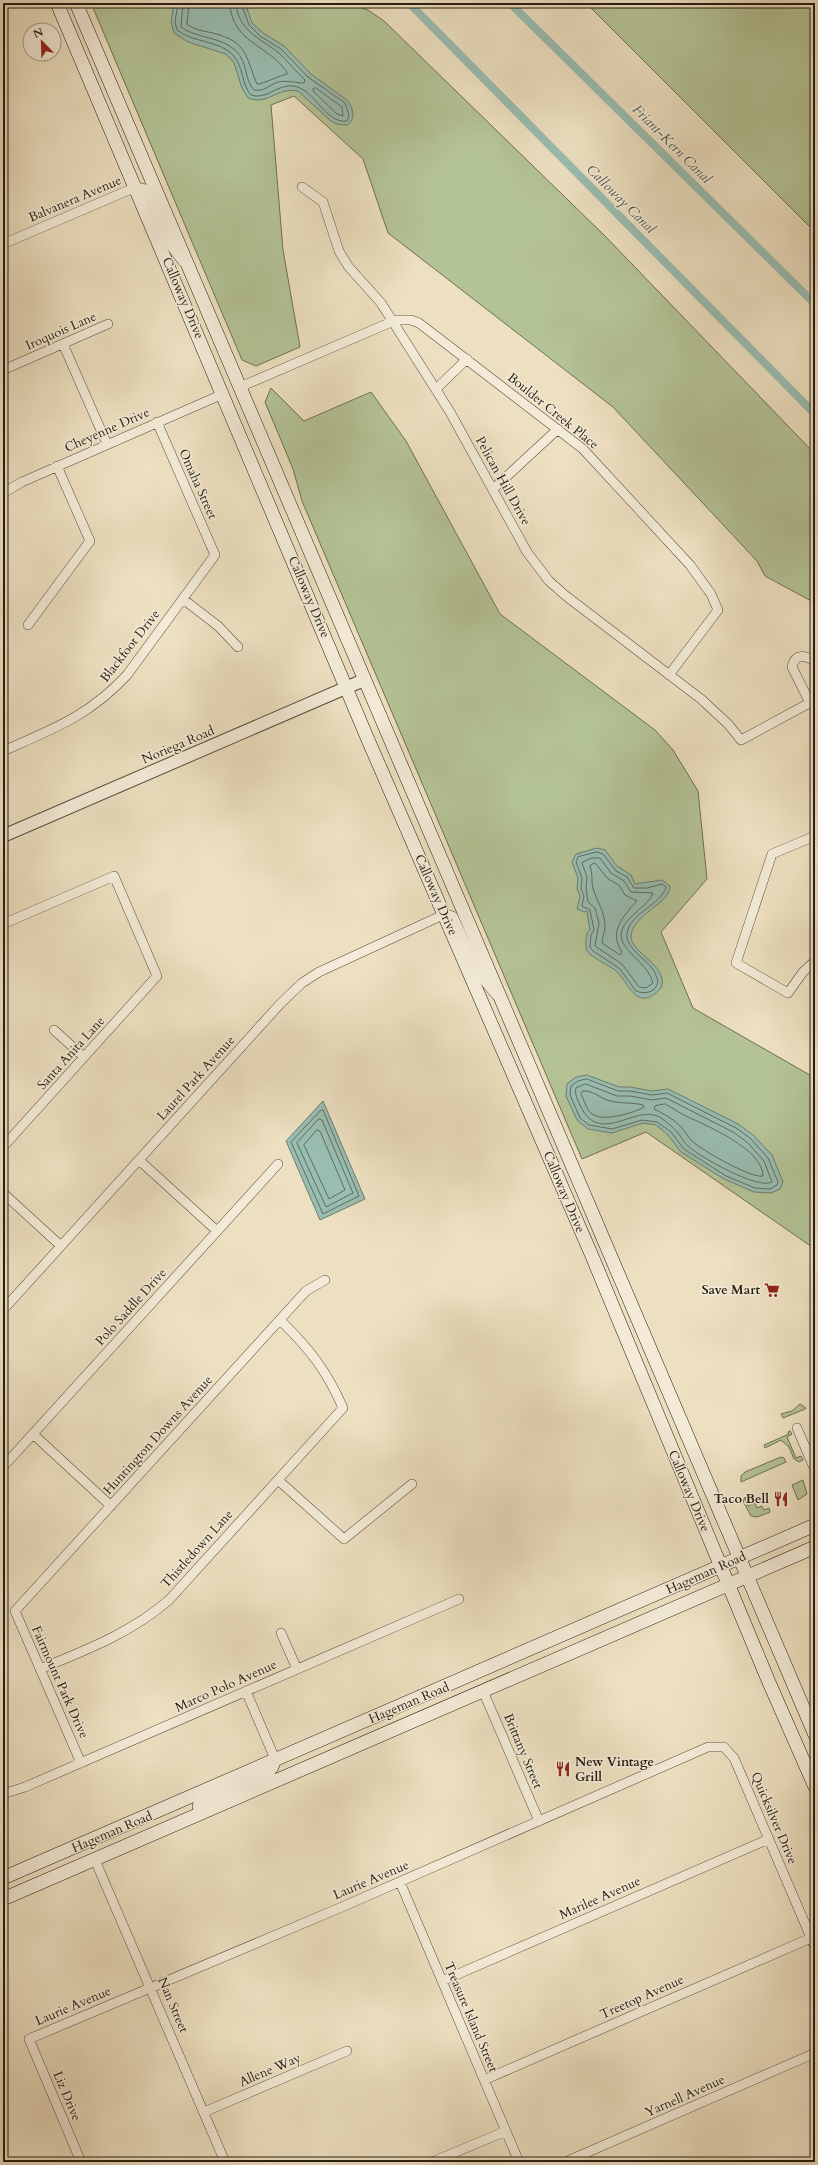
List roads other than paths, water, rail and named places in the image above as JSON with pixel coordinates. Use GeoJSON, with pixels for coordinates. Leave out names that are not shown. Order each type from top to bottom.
{"type":"FeatureCollection","features":[{"type":"Feature","properties":{"kind":"main road","name":"Calloway Drive"},"geometry":{"type":"LineString","coordinates":[[57,3],[815,1787]]}},
{"type":"Feature","properties":{"kind":"main road","name":"Calloway Drive"},"geometry":{"type":"LineString","coordinates":[[76,3],[815,1734]]}},
{"type":"Feature","properties":{"kind":"main road"},"geometry":{"type":"LineString","coordinates":[[78,52],[94,45]]}},
{"type":"Feature","properties":{"kind":"main road"},"geometry":{"type":"LineString","coordinates":[[186,305],[200,321],[225,377],[230,382],[240,387]]}},
{"type":"Feature","properties":{"kind":"main road"},"geometry":{"type":"LineString","coordinates":[[223,394],[231,396],[237,402],[260,458],[281,483]]}},
{"type":"Feature","properties":{"kind":"main road","name":"Hageman Road"},"geometry":{"type":"LineString","coordinates":[[3,1878],[186,1800],[275,1759],[573,1632],[815,1525]]}},
{"type":"Feature","properties":{"kind":"main road","name":"Hageman Road"},"geometry":{"type":"LineString","coordinates":[[3,1899],[815,1547]]}},
{"type":"Feature","properties":{"kind":"main road"},"geometry":{"type":"LineString","coordinates":[[483,1691],[483,1684],[487,1677],[556,1645],[573,1632]]}},
{"type":"Feature","properties":{"kind":"main road"},"geometry":{"type":"LineString","coordinates":[[306,1768],[310,1755],[376,1725],[400,1707]]}},
{"type":"Feature","properties":{"kind":"main road"},"geometry":{"type":"LineString","coordinates":[[176,1824],[200,1804],[266,1774],[272,1767],[275,1759]]}},
{"type":"Feature","properties":{"kind":"main road"},"geometry":{"type":"LineString","coordinates":[[95,1860],[95,1854],[98,1848],[162,1818],[186,1800]]}},
{"type":"Feature","properties":{"kind":"street"},"geometry":{"type":"LineString","coordinates":[[136,187],[145,189],[151,198],[170,245],[191,272]]}},
{"type":"Feature","properties":{"kind":"street","name":"Balvanera Avenue"},"geometry":{"type":"LineString","coordinates":[[3,244],[136,187]]}},
{"type":"Feature","properties":{"kind":"street","name":"Pelican Hill Drive"},"geometry":{"type":"LineString","coordinates":[[302,187],[323,202],[337,244],[348,266],[381,303],[436,389],[527,552],[549,580],[566,596],[715,711],[741,740],[812,701]]}},
{"type":"Feature","properties":{"kind":"street","name":"Boulder Creek Place"},"geometry":{"type":"LineString","coordinates":[[393,322],[404,319],[419,323],[558,429],[583,450],[690,565],[711,594],[718,610],[669,675]]}},
{"type":"Feature","properties":{"kind":"street"},"geometry":{"type":"LineString","coordinates":[[240,387],[393,322]]}},
{"type":"Feature","properties":{"kind":"street","name":"Iroquois Lane"},"geometry":{"type":"LineString","coordinates":[[3,370],[108,324]]}},
{"type":"Feature","properties":{"kind":"street"},"geometry":{"type":"LineString","coordinates":[[64,344],[107,444]]}},
{"type":"Feature","properties":{"kind":"street"},"geometry":{"type":"LineString","coordinates":[[436,389],[467,359]]}},
{"type":"Feature","properties":{"kind":"street","name":"Cheyenne Drive"},"geometry":{"type":"LineString","coordinates":[[3,493],[22,482],[57,466],[223,394]]}},
{"type":"Feature","properties":{"kind":"street","name":"Omaha Street"},"geometry":{"type":"LineString","coordinates":[[158,422],[215,555]]}},
{"type":"Feature","properties":{"kind":"street"},"geometry":{"type":"LineString","coordinates":[[493,489],[558,429]]}},
{"type":"Feature","properties":{"kind":"street"},"geometry":{"type":"LineString","coordinates":[[28,625],[90,541],[57,466]]}},
{"type":"Feature","properties":{"kind":"street","name":"Blackfoot Drive"},"geometry":{"type":"LineString","coordinates":[[3,751],[73,719],[100,702],[127,675],[215,555]]}},
{"type":"Feature","properties":{"kind":"street"},"geometry":{"type":"LineString","coordinates":[[183,600],[218,626],[238,647]]}},
{"type":"Feature","properties":{"kind":"street"},"geometry":{"type":"LineString","coordinates":[[812,701],[792,667],[793,662],[800,656],[805,656],[815,661]]}},
{"type":"Feature","properties":{"kind":"street","name":"Noriega Road"},"geometry":{"type":"LineString","coordinates":[[3,836],[364,680]]}},
{"type":"Feature","properties":{"kind":"street"},"geometry":{"type":"LineString","coordinates":[[815,836],[772,854],[736,963],[788,993],[803,972],[815,961]]}},
{"type":"Feature","properties":{"kind":"street","name":"Santa Anita Lane"},"geometry":{"type":"LineString","coordinates":[[3,924],[114,876],[157,976],[3,1147]]}},
{"type":"Feature","properties":{"kind":"street"},"geometry":{"type":"LineString","coordinates":[[445,914],[453,916],[481,977],[503,1005]]}},
{"type":"Feature","properties":{"kind":"street","name":"Laurel Park Avenue"},"geometry":{"type":"LineString","coordinates":[[3,1310],[281,1003],[302,983],[334,963],[445,914]]}},
{"type":"Feature","properties":{"kind":"street"},"geometry":{"type":"LineString","coordinates":[[54,1030],[84,1057]]}},
{"type":"Feature","properties":{"kind":"street"},"geometry":{"type":"LineString","coordinates":[[139,1160],[217,1231]]}},
{"type":"Feature","properties":{"kind":"street","name":"Polo Saddle Drive"},"geometry":{"type":"LineString","coordinates":[[3,1467],[278,1164]]}},
{"type":"Feature","properties":{"kind":"street"},"geometry":{"type":"LineString","coordinates":[[3,1193],[61,1246]]}},
{"type":"Feature","properties":{"kind":"street","name":"Huntington Downs Avenue"},"geometry":{"type":"LineString","coordinates":[[15,1611],[306,1291],[325,1280]]}},
{"type":"Feature","properties":{"kind":"street","name":"Thistledown Lane"},"geometry":{"type":"LineString","coordinates":[[40,1669],[125,1632],[155,1612],[168,1600],[343,1408],[333,1385],[312,1353],[280,1320]]}},
{"type":"Feature","properties":{"kind":"street"},"geometry":{"type":"LineString","coordinates":[[797,1428],[815,1470]]}},
{"type":"Feature","properties":{"kind":"street"},"geometry":{"type":"LineString","coordinates":[[33,1434],[111,1506]]}},
{"type":"Feature","properties":{"kind":"street"},"geometry":{"type":"LineString","coordinates":[[278,1480],[344,1539],[412,1484]]}},
{"type":"Feature","properties":{"kind":"street","name":"Marco Polo Avenue"},"geometry":{"type":"LineString","coordinates":[[3,1794],[25,1787],[81,1763],[459,1598]]}},
{"type":"Feature","properties":{"kind":"street","name":"Fairmount Park Drive"},"geometry":{"type":"LineString","coordinates":[[15,1611],[81,1763]]}},
{"type":"Feature","properties":{"kind":"street"},"geometry":{"type":"LineString","coordinates":[[281,1634],[297,1669]]}},
{"type":"Feature","properties":{"kind":"street"},"geometry":{"type":"LineString","coordinates":[[246,1691],[275,1759]]}},
{"type":"Feature","properties":{"kind":"street","name":"Brittany Street"},"geometry":{"type":"LineString","coordinates":[[483,1691],[539,1821]]}},
{"type":"Feature","properties":{"kind":"street","name":"Laurie Avenue"},"geometry":{"type":"LineString","coordinates":[[29,2039],[400,1882],[708,1747],[724,1747]]}},
{"type":"Feature","properties":{"kind":"street","name":"Quicksilver Drive"},"geometry":{"type":"LineString","coordinates":[[724,1747],[734,1758],[815,1947]]}},
{"type":"Feature","properties":{"kind":"street","name":"Marilee Avenue"},"geometry":{"type":"LineString","coordinates":[[442,1982],[769,1839]]}},
{"type":"Feature","properties":{"kind":"street","name":"Nan Street"},"geometry":{"type":"LineString","coordinates":[[95,1860],[225,2162]]}},
{"type":"Feature","properties":{"kind":"street","name":"Treasure Island Street"},"geometry":{"type":"LineString","coordinates":[[400,1882],[519,2162]]}},
{"type":"Feature","properties":{"kind":"street","name":"Treetop Avenue"},"geometry":{"type":"LineString","coordinates":[[484,2080],[811,1938]]}},
{"type":"Feature","properties":{"kind":"street","name":"Liz Drive"},"geometry":{"type":"LineString","coordinates":[[29,2039],[81,2162]]}},
{"type":"Feature","properties":{"kind":"street","name":"Allene Way"},"geometry":{"type":"LineString","coordinates":[[204,2112],[347,2051]]}},
{"type":"Feature","properties":{"kind":"street","name":"Yarnell Avenue"},"geometry":{"type":"LineString","coordinates":[[565,2162],[815,2053]]}},
{"type":"Feature","properties":{"kind":"street"},"geometry":{"type":"LineString","coordinates":[[432,2162],[506,2131]]}},
{"type":"Feature","properties":{"kind":"water"},"geometry":{"type":"Polygon","coordinates":[[[174,3],[245,3],[252,23],[263,33],[284,46],[311,74],[348,101],[353,114],[350,123],[347,125],[336,124],[331,121],[298,91],[290,90],[261,100],[248,98],[242,88],[234,63],[226,54],[188,42],[174,33],[171,22],[174,3]]]}},
{"type":"Feature","properties":{"kind":"water"},"geometry":{"type":"Polygon","coordinates":[[[597,848],[605,850],[617,866],[631,875],[635,884],[662,880],[670,886],[669,892],[664,898],[638,922],[633,929],[631,936],[632,942],[655,966],[660,973],[662,980],[661,988],[645,998],[639,997],[634,993],[615,970],[587,951],[586,937],[590,930],[587,911],[584,912],[577,909],[580,896],[577,889],[578,878],[572,862],[576,854],[597,848]]]}},
{"type":"Feature","properties":{"kind":"water"},"geometry":{"type":"Polygon","coordinates":[[[587,1075],[619,1087],[630,1087],[652,1091],[668,1089],[738,1124],[753,1135],[772,1155],[783,1182],[780,1189],[771,1193],[754,1192],[724,1179],[681,1152],[668,1135],[656,1125],[643,1123],[612,1133],[588,1129],[577,1120],[566,1096],[567,1084],[576,1077],[587,1075]]]}},
{"type":"Feature","properties":{"kind":"water"},"geometry":{"type":"Polygon","coordinates":[[[323,1101],[365,1199],[320,1220],[286,1141],[323,1101]]]}},
{"type":"Feature","properties":{"kind":"waterway","name":"Calloway Canal"},"geometry":{"type":"LineString","coordinates":[[409,3],[815,414]]}},
{"type":"Feature","properties":{"kind":"waterway","name":"Friant-Kern Canal"},"geometry":{"type":"LineString","coordinates":[[510,3],[815,304]]}},
{"type":"Feature","properties":{"kind":"place","name":"Save Mart"},"geometry":{"type":"Point","coordinates":[772,1290]}},
{"type":"Feature","properties":{"kind":"place","name":"Taco Bell"},"geometry":{"type":"Point","coordinates":[781,1499]}},
{"type":"Feature","properties":{"kind":"place","name":"New Vintage Grill"},"geometry":{"type":"Point","coordinates":[563,1769]}}]}
